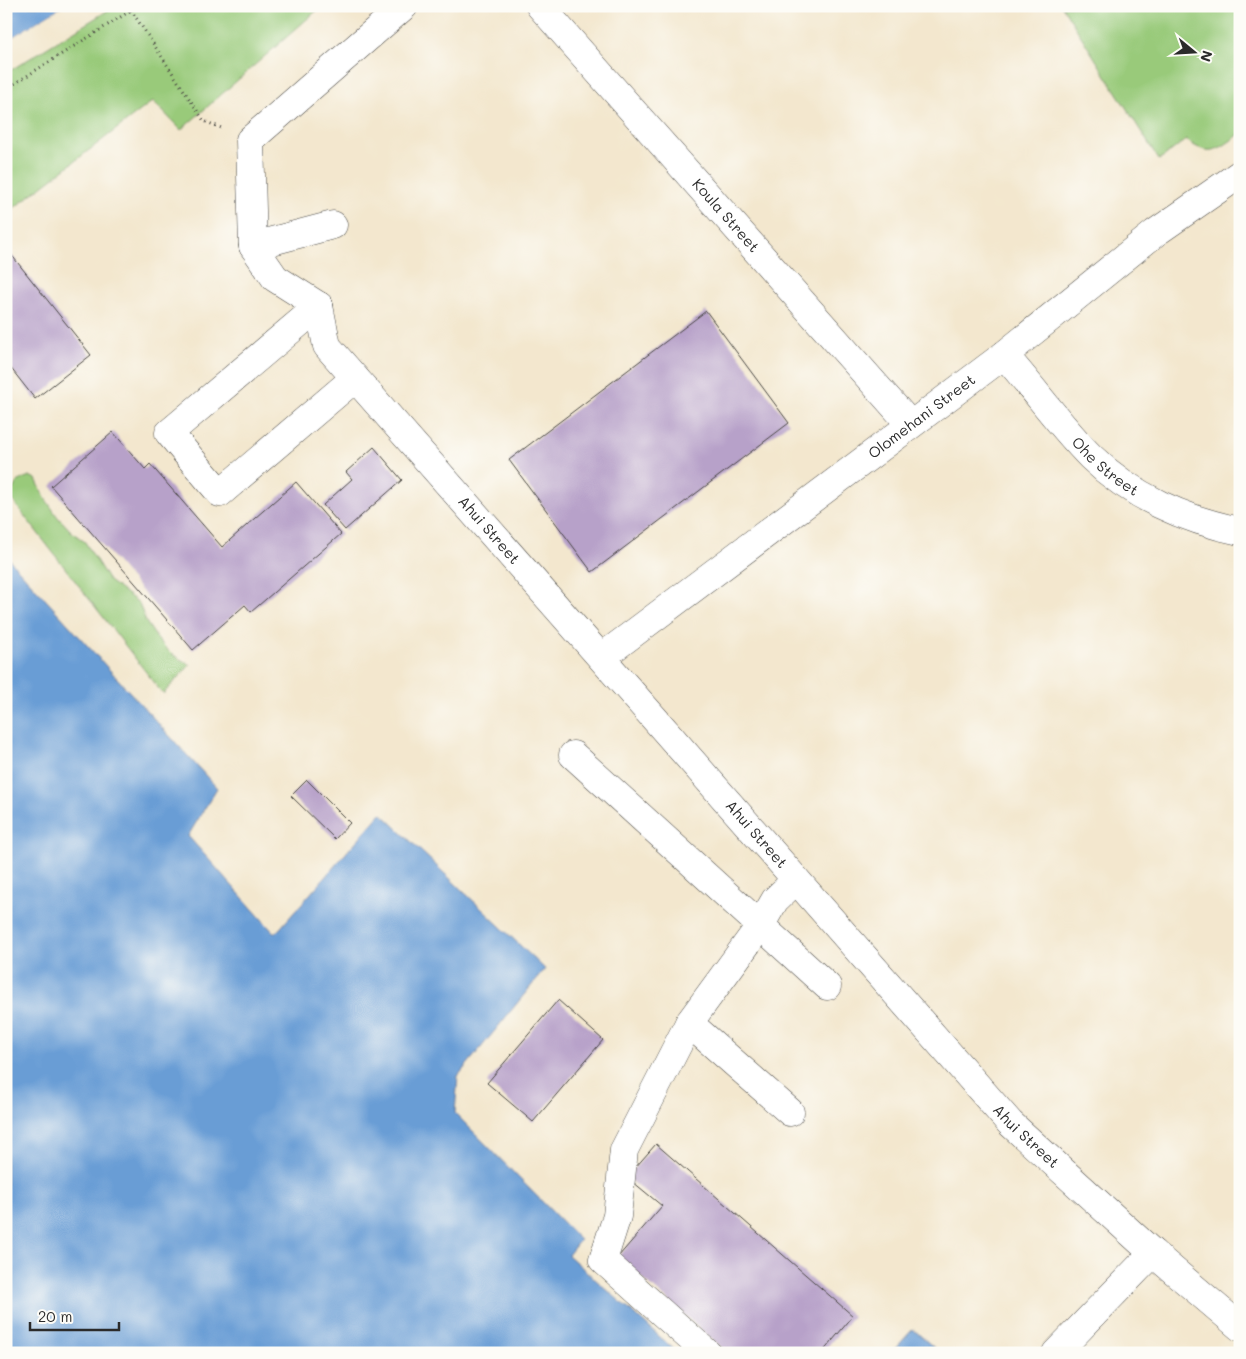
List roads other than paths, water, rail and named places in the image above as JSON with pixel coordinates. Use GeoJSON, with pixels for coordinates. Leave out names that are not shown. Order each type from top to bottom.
{"type":"FeatureCollection","features":[{"type":"Feature","properties":{"kind":"street"},"geometry":{"type":"LineString","coordinates":[[355,378],[220,493],[169,433],[319,306],[275,278],[253,246],[250,140],[404,6]]}},
{"type":"Feature","properties":{"kind":"street","name":"Koula Street"},"geometry":{"type":"LineString","coordinates":[[540,6],[910,424]]}},
{"type":"Feature","properties":{"kind":"street","name":"Olomehani Street"},"geometry":{"type":"LineString","coordinates":[[602,657],[1004,355],[1155,233],[1240,174]]}},
{"type":"Feature","properties":{"kind":"street"},"geometry":{"type":"LineString","coordinates":[[253,246],[333,225]]}},
{"type":"Feature","properties":{"kind":"street","name":"Ahui Street"},"geometry":{"type":"LineString","coordinates":[[319,306],[327,346],[1010,1123],[1153,1253],[1240,1327]]}},
{"type":"Feature","properties":{"kind":"street","name":"Ohe Street"},"geometry":{"type":"LineString","coordinates":[[1004,355],[1066,430],[1092,458],[1123,484],[1183,516],[1240,531]]}},
{"type":"Feature","properties":{"kind":"street"},"geometry":{"type":"LineString","coordinates":[[573,754],[827,986]]}},
{"type":"Feature","properties":{"kind":"street"},"geometry":{"type":"LineString","coordinates":[[707,1353],[603,1260],[617,1216],[624,1150],[689,1024],[760,926],[775,900],[796,880]]}},
{"type":"Feature","properties":{"kind":"street"},"geometry":{"type":"LineString","coordinates":[[689,1024],[790,1112]]}},
{"type":"Feature","properties":{"kind":"street"},"geometry":{"type":"LineString","coordinates":[[1056,1353],[1153,1253]]}},
{"type":"Feature","properties":{"kind":"water"},"geometry":{"type":"Polygon","coordinates":[[[6,6],[63,6],[6,41],[6,6]]]}},
{"type":"Feature","properties":{"kind":"water"},"geometry":{"type":"Polygon","coordinates":[[[6,556],[217,788],[188,836],[275,934],[381,813],[545,969],[458,1076],[455,1113],[580,1240],[568,1255],[678,1353],[6,1353],[6,556]]]}},
{"type":"Feature","properties":{"kind":"water"},"geometry":{"type":"Polygon","coordinates":[[[913,1329],[940,1353],[891,1353],[913,1329]]]}}]}
